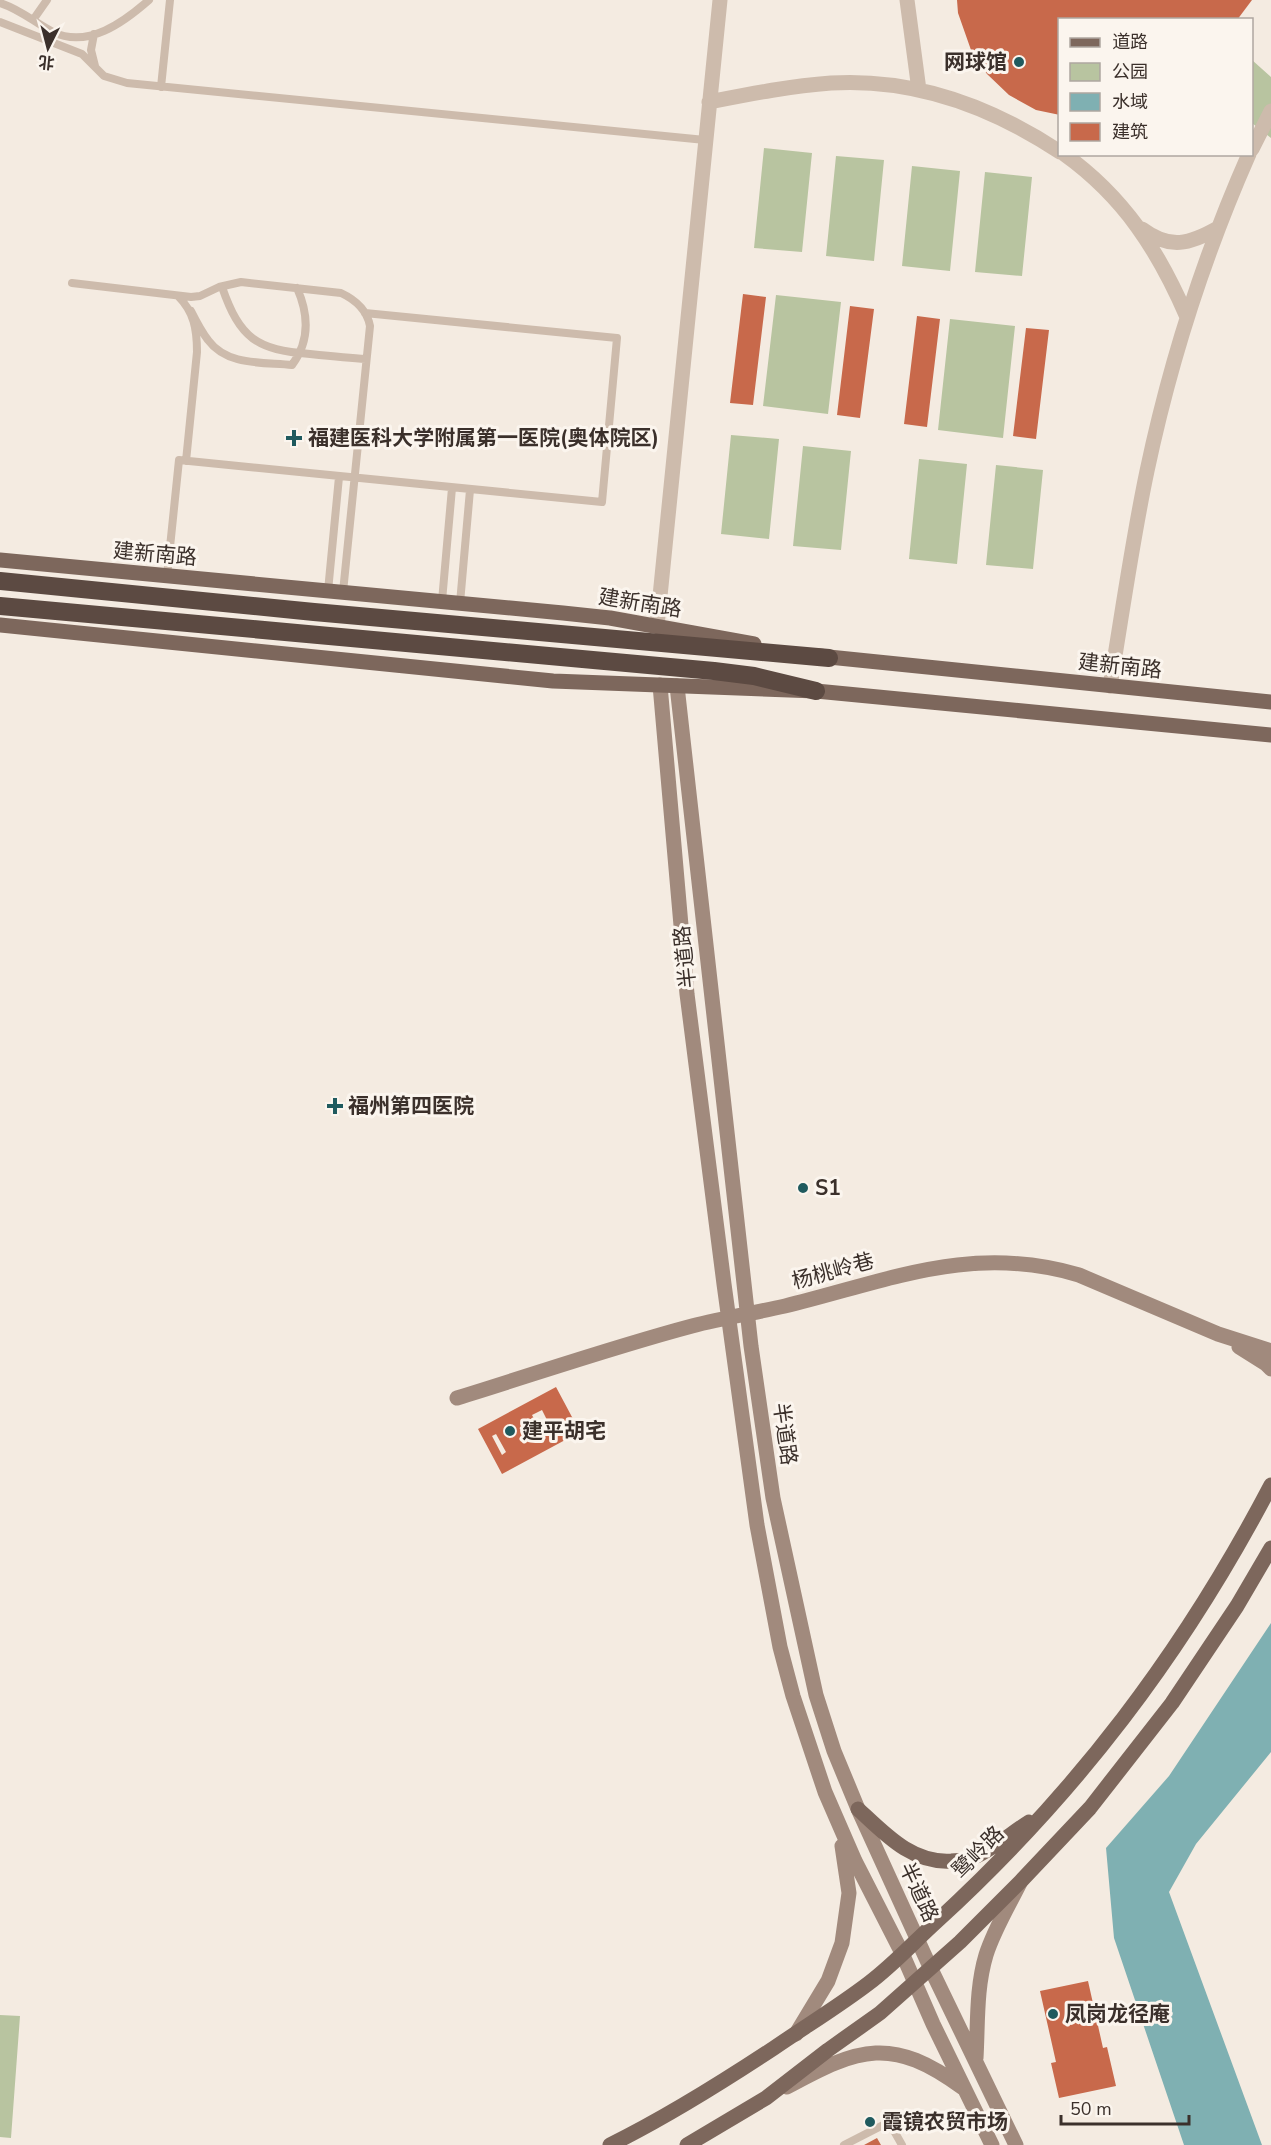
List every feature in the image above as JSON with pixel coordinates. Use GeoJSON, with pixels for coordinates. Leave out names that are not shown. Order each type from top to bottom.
{"type":"FeatureCollection","features":[{"type":"Feature","properties":{"kind":"highway"},"geometry":{"type":"LineString","coordinates":[[0,581],[302,611],[830,658]]}},
{"type":"Feature","properties":{"kind":"highway"},"geometry":{"type":"LineString","coordinates":[[0,606],[714,671],[754,676],[816,691]]}},
{"type":"Feature","properties":{"kind":"main road","name":"建新南路"},"geometry":{"type":"LineString","coordinates":[[0,560],[587,615],[830,658],[1271,702]]}},
{"type":"Feature","properties":{"kind":"main road"},"geometry":{"type":"LineString","coordinates":[[3,626],[541,680],[816,691],[1271,735]]}},
{"type":"Feature","properties":{"kind":"main road","name":"半道路"},"geometry":{"type":"LineString","coordinates":[[660,685],[687,994],[728,1318],[757,1525],[771,1606],[799,1715],[821,1784],[991,2145]]}},
{"type":"Feature","properties":{"kind":"main road","name":"半道路"},"geometry":{"type":"LineString","coordinates":[[677,686],[751,1346],[773,1498],[792,1591],[824,1723],[858,1809],[930,1967],[1016,2145]]}},
{"type":"Feature","properties":{"kind":"main road","name":"杨桃岭巷"},"geometry":{"type":"LineString","coordinates":[[457,1398],[692,1326],[784,1306],[938,1267],[976,1263],[1003,1263],[1056,1269],[1079,1275],[1218,1334]]}},
{"type":"Feature","properties":{"kind":"main road"},"geometry":{"type":"LineString","coordinates":[[1218,1334],[1271,1351]]}},
{"type":"Feature","properties":{"kind":"main road"},"geometry":{"type":"LineString","coordinates":[[1218,1334],[1271,1369]]}},
{"type":"Feature","properties":{"kind":"main road","name":"鹭岭路"},"geometry":{"type":"LineString","coordinates":[[610,2145],[699,2095],[796,2034],[870,1983],[975,1886],[1051,1807],[1140,1699],[1216,1583],[1271,1485]]}},
{"type":"Feature","properties":{"kind":"main road"},"geometry":{"type":"LineString","coordinates":[[766,2098],[880,2013],[960,1942],[1090,1808],[1172,1703],[1237,1606],[1271,1548]]}},
{"type":"Feature","properties":{"kind":"main road"},"geometry":{"type":"LineString","coordinates":[[858,1809],[884,1833],[915,1855],[939,1862],[968,1860],[981,1854],[1051,1807]]}},
{"type":"Feature","properties":{"kind":"main road"},"geometry":{"type":"LineString","coordinates":[[796,2034],[828,1981],[842,1943],[849,1893],[840,1828]]}},
{"type":"Feature","properties":{"kind":"main road"},"geometry":{"type":"LineString","coordinates":[[976,2061],[979,1986],[986,1955],[1021,1881]]}},
{"type":"Feature","properties":{"kind":"main road"},"geometry":{"type":"LineString","coordinates":[[687,2145],[766,2098],[838,2062],[855,2056],[883,2052],[917,2059],[965,2089]]}},
{"type":"Feature","properties":{"kind":"street"},"geometry":{"type":"LineString","coordinates":[[657,626],[720,0]]}},
{"type":"Feature","properties":{"kind":"street"},"geometry":{"type":"LineString","coordinates":[[908,0],[920,90]]}},
{"type":"Feature","properties":{"kind":"street"},"geometry":{"type":"LineString","coordinates":[[709,102],[772,90],[834,83],[874,84],[920,90],[952,98],[992,113],[1037,137],[1058,151]]}},
{"type":"Feature","properties":{"kind":"street"},"geometry":{"type":"LineString","coordinates":[[1253,145],[1271,111]]}},
{"type":"Feature","properties":{"kind":"street"},"geometry":{"type":"LineString","coordinates":[[1066,156],[1101,184],[1137,225],[1174,287],[1187,317]]}},
{"type":"Feature","properties":{"kind":"street"},"geometry":{"type":"LineString","coordinates":[[1110,686],[1147,471],[1187,317],[1218,228],[1248,156]]}},
{"type":"Feature","properties":{"kind":"street"},"geometry":{"type":"LineString","coordinates":[[1137,225],[1161,241],[1180,243],[1198,238],[1218,228]]}},
{"type":"Feature","properties":{"kind":"lane"},"geometry":{"type":"LineString","coordinates":[[33,20],[47,0]]}},
{"type":"Feature","properties":{"kind":"lane"},"geometry":{"type":"LineString","coordinates":[[0,3],[10,6],[65,37],[74,38],[94,34],[121,22],[149,0]]}},
{"type":"Feature","properties":{"kind":"lane"},"geometry":{"type":"LineString","coordinates":[[160,87],[170,0]]}},
{"type":"Feature","properties":{"kind":"lane"},"geometry":{"type":"LineString","coordinates":[[0,22],[82,54],[104,76],[113,81],[705,140]]}},
{"type":"Feature","properties":{"kind":"lane"},"geometry":{"type":"LineString","coordinates":[[94,34],[91,50],[96,69]]}},
{"type":"Feature","properties":{"kind":"lane"},"geometry":{"type":"LineString","coordinates":[[72,283],[178,296],[200,296],[242,282],[341,293],[350,297],[365,312],[370,326],[354,478],[335,591]]}},
{"type":"Feature","properties":{"kind":"lane"},"geometry":{"type":"LineString","coordinates":[[222,287],[232,312],[249,335],[270,349],[300,354],[366,359]]}},
{"type":"Feature","properties":{"kind":"lane"},"geometry":{"type":"LineString","coordinates":[[178,296],[207,339],[224,356],[235,360],[292,365],[300,354],[306,332],[306,319],[297,288]]}},
{"type":"Feature","properties":{"kind":"lane"},"geometry":{"type":"LineString","coordinates":[[186,460],[197,352],[195,325],[190,311]]}},
{"type":"Feature","properties":{"kind":"lane"},"geometry":{"type":"LineString","coordinates":[[167,576],[180,460],[602,502],[617,338],[365,312]]}},
{"type":"Feature","properties":{"kind":"lane"},"geometry":{"type":"LineString","coordinates":[[335,591],[339,477]]}},
{"type":"Feature","properties":{"kind":"lane"},"geometry":{"type":"LineString","coordinates":[[442,602],[452,488]]}},
{"type":"Feature","properties":{"kind":"lane"},"geometry":{"type":"LineString","coordinates":[[460,603],[470,490]]}},
{"type":"Feature","properties":{"kind":"lane"},"geometry":{"type":"LineString","coordinates":[[844,2145],[889,2122],[902,2145]]}},
{"type":"Feature","properties":{"kind":"green space"},"geometry":{"type":"Polygon","coordinates":[[[1253,61],[1271,77],[1271,138],[1253,124],[1253,61]]]}},
{"type":"Feature","properties":{"kind":"green space"},"geometry":{"type":"Polygon","coordinates":[[[764,148],[812,153],[802,252],[754,248],[764,148]]]}},
{"type":"Feature","properties":{"kind":"green space"},"geometry":{"type":"Polygon","coordinates":[[[836,156],[884,160],[874,261],[826,256],[836,156]]]}},
{"type":"Feature","properties":{"kind":"green space"},"geometry":{"type":"Polygon","coordinates":[[[912,166],[960,171],[950,271],[902,266],[912,166]]]}},
{"type":"Feature","properties":{"kind":"green space"},"geometry":{"type":"Polygon","coordinates":[[[985,172],[1032,177],[1022,276],[975,272],[985,172]]]}},
{"type":"Feature","properties":{"kind":"green space"},"geometry":{"type":"Polygon","coordinates":[[[776,295],[841,302],[828,414],[763,406],[776,295]]]}},
{"type":"Feature","properties":{"kind":"green space"},"geometry":{"type":"Polygon","coordinates":[[[950,319],[1015,326],[1003,438],[938,430],[950,319]]]}},
{"type":"Feature","properties":{"kind":"green space"},"geometry":{"type":"Polygon","coordinates":[[[731,435],[779,439],[769,539],[721,534],[731,435]]]}},
{"type":"Feature","properties":{"kind":"green space"},"geometry":{"type":"Polygon","coordinates":[[[803,446],[851,451],[841,550],[793,546],[803,446]]]}},
{"type":"Feature","properties":{"kind":"green space"},"geometry":{"type":"Polygon","coordinates":[[[919,459],[967,464],[957,564],[909,559],[919,459]]]}},
{"type":"Feature","properties":{"kind":"green space"},"geometry":{"type":"Polygon","coordinates":[[[996,465],[1043,470],[1033,569],[986,565],[996,465]]]}},
{"type":"Feature","properties":{"kind":"green space"},"geometry":{"type":"Polygon","coordinates":[[[0,2015],[20,2016],[11,2138],[0,2137],[0,2015]]]}},
{"type":"Feature","properties":{"kind":"water"},"geometry":{"type":"Polygon","coordinates":[[[1271,1623],[1271,1752],[1196,1844],[1169,1892],[1262,2145],[1184,2145],[1114,1938],[1106,1848],[1169,1776],[1271,1623]]]}},
{"type":"Feature","properties":{"kind":"building","name":"网球馆"},"geometry":{"type":"Polygon","coordinates":[[[957,0],[1252,0],[1238,18],[1058,18],[1058,115],[1036,110],[1009,95],[987,74],[971,50],[958,13],[957,0]]]}},
{"type":"Feature","properties":{"kind":"building"},"geometry":{"type":"Polygon","coordinates":[[[743,294],[766,297],[753,405],[730,403],[743,294]]]}},
{"type":"Feature","properties":{"kind":"building"},"geometry":{"type":"Polygon","coordinates":[[[850,306],[874,309],[860,418],[837,415],[850,306]]]}},
{"type":"Feature","properties":{"kind":"building"},"geometry":{"type":"Polygon","coordinates":[[[917,316],[940,319],[927,427],[904,424],[917,316]]]}},
{"type":"Feature","properties":{"kind":"building"},"geometry":{"type":"Polygon","coordinates":[[[1026,328],[1049,330],[1036,439],[1013,436],[1026,328]]]}},
{"type":"Feature","properties":{"kind":"building","name":"建平胡宅"},"geometry":{"type":"Polygon","coordinates":[[[556,1387],[580,1432],[502,1474],[478,1429],[556,1387]],[[542,1410],[532,1415],[542,1434],[552,1430],[542,1410]],[[496,1434],[492,1436],[502,1455],[506,1452],[496,1434]]]}},
{"type":"Feature","properties":{"kind":"building"},"geometry":{"type":"Polygon","coordinates":[[[1088,1981],[1103,2048],[1107,2047],[1116,2086],[1059,2098],[1051,2063],[1056,2062],[1040,1991],[1088,1981]]]}},
{"type":"Feature","properties":{"kind":"building"},"geometry":{"type":"Polygon","coordinates":[[[877,2138],[881,2145],[864,2145],[877,2138]]]}},
{"type":"Feature","properties":{"kind":"place","name":"网球馆"},"geometry":{"type":"Point","coordinates":[1019,62]}},
{"type":"Feature","properties":{"kind":"place","name":"福建医科大学附属第一医院(奥体院区)"},"geometry":{"type":"Point","coordinates":[294,438]}},
{"type":"Feature","properties":{"kind":"place","name":"福州第四医院"},"geometry":{"type":"Point","coordinates":[335,1106]}},
{"type":"Feature","properties":{"kind":"place","name":"S1"},"geometry":{"type":"Point","coordinates":[803,1188]}},
{"type":"Feature","properties":{"kind":"place","name":"建平胡宅"},"geometry":{"type":"Point","coordinates":[510,1431]}},
{"type":"Feature","properties":{"kind":"place","name":"凤岗龙径庵"},"geometry":{"type":"Point","coordinates":[1053,2014]}},
{"type":"Feature","properties":{"kind":"place","name":"霞镜农贸市场"},"geometry":{"type":"Point","coordinates":[870,2122]}}]}
